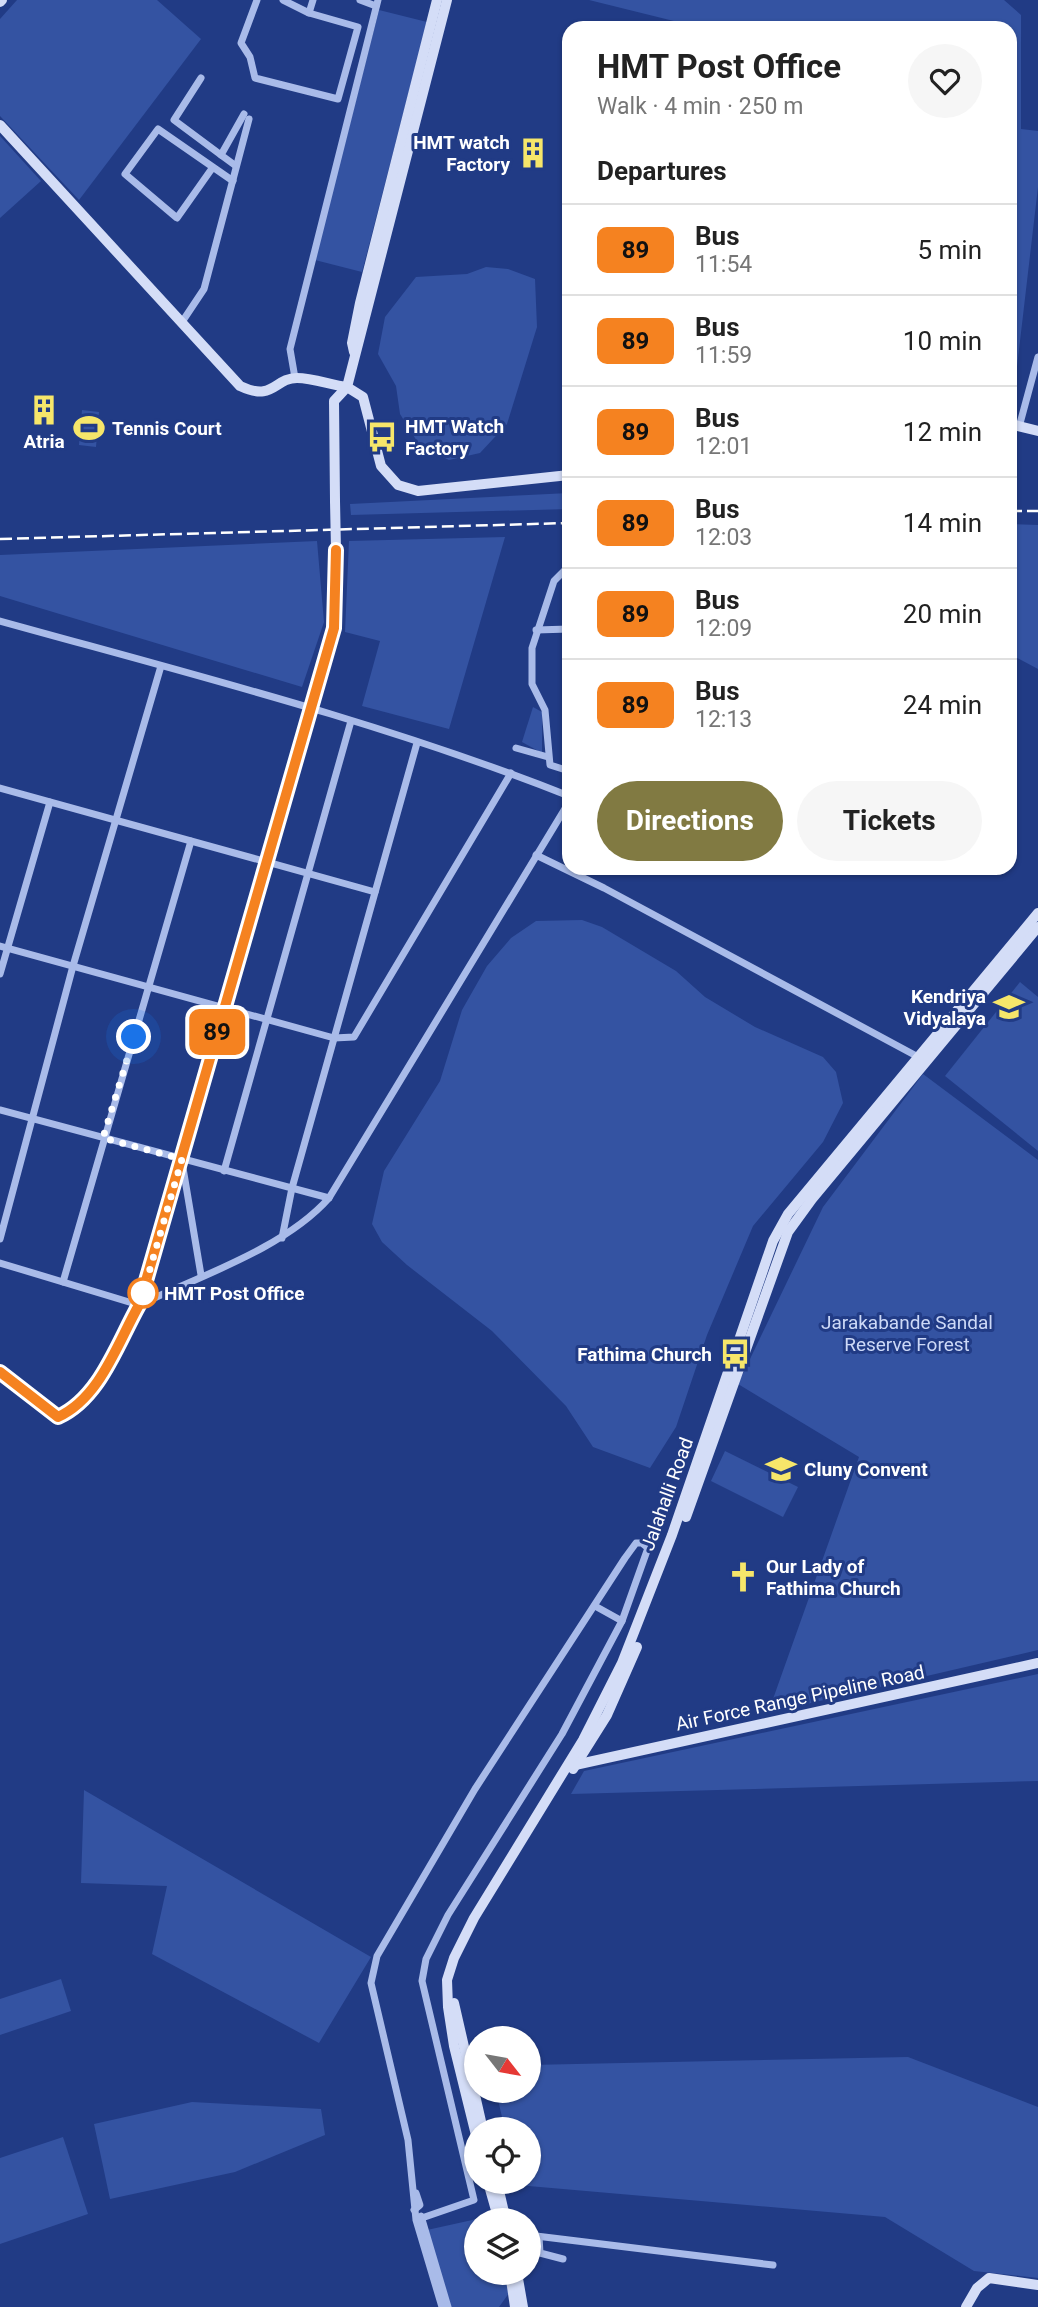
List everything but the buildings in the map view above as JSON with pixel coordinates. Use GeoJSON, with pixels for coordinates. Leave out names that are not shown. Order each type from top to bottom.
{"type":"FeatureCollection","features":[{"type":"Feature","properties":{"kind":"street"},"geometry":{"type":"LineString","coordinates":[[257,0],[241,43],[250,57],[255,78],[338,99],[358,27],[309,13],[283,0]]}},
{"type":"Feature","properties":{"kind":"street"},"geometry":{"type":"LineString","coordinates":[[309,13],[313,0]]}},
{"type":"Feature","properties":{"kind":"street"},"geometry":{"type":"LineString","coordinates":[[295,378],[290,349],[377,3],[359,0]]}},
{"type":"Feature","properties":{"kind":"street"},"geometry":{"type":"LineString","coordinates":[[354,352],[352,342],[360,303],[437,0]]}},
{"type":"Feature","properties":{"kind":"street"},"geometry":{"type":"LineString","coordinates":[[0,1372],[58,1417],[76,1409],[90,1393],[139,1305],[334,628],[334,401],[347,387],[354,352],[360,343],[447,0]]}},
{"type":"Feature","properties":{"kind":"street"},"geometry":{"type":"LineString","coordinates":[[201,78],[174,120],[236,166]]}},
{"type":"Feature","properties":{"kind":"street"},"geometry":{"type":"LineString","coordinates":[[182,322],[204,289],[247,116],[221,155]]}},
{"type":"Feature","properties":{"kind":"street"},"geometry":{"type":"LineString","coordinates":[[0,125],[240,386],[253,392],[270,391],[295,378],[347,387],[363,397],[381,466],[398,485],[418,491],[562,476]]}},
{"type":"Feature","properties":{"kind":"street"},"geometry":{"type":"LineString","coordinates":[[213,167],[177,218],[125,174],[158,129],[213,167],[233,181]]}},
{"type":"Feature","properties":{"kind":"street"},"geometry":{"type":"LineString","coordinates":[[1017,417],[1038,357]]}},
{"type":"Feature","properties":{"kind":"street"},"geometry":{"type":"LineString","coordinates":[[1017,426],[1037,429]]}},
{"type":"Feature","properties":{"kind":"street"},"geometry":{"type":"LineString","coordinates":[[562,573],[554,581],[532,648],[532,684],[545,710],[548,757],[550,765],[562,769]]}},
{"type":"Feature","properties":{"kind":"street"},"geometry":{"type":"LineString","coordinates":[[0,621],[311,708],[511,773],[562,793]]}},
{"type":"Feature","properties":{"kind":"street"},"geometry":{"type":"LineString","coordinates":[[536,630],[562,629]]}},
{"type":"Feature","properties":{"kind":"street"},"geometry":{"type":"LineString","coordinates":[[0,1240],[73,966],[161,666]]}},
{"type":"Feature","properties":{"kind":"street"},"geometry":{"type":"LineString","coordinates":[[225,1171],[351,721]]}},
{"type":"Feature","properties":{"kind":"street"},"geometry":{"type":"LineString","coordinates":[[282,1238],[292,1188],[417,743]]}},
{"type":"Feature","properties":{"kind":"street"},"geometry":{"type":"LineString","coordinates":[[516,748],[548,757]]}},
{"type":"Feature","properties":{"kind":"street"},"geometry":{"type":"LineString","coordinates":[[4,947],[334,1038],[354,1037],[511,773]]}},
{"type":"Feature","properties":{"kind":"street"},"geometry":{"type":"LineString","coordinates":[[0,788],[375,892]]}},
{"type":"Feature","properties":{"kind":"street"},"geometry":{"type":"LineString","coordinates":[[0,974],[4,947],[50,802]]}},
{"type":"Feature","properties":{"kind":"street"},"geometry":{"type":"LineString","coordinates":[[0,1263],[139,1305],[282,1238],[313,1215],[329,1198],[562,813]]}},
{"type":"Feature","properties":{"kind":"street"},"geometry":{"type":"LineString","coordinates":[[63,1282],[191,841]]}},
{"type":"Feature","properties":{"kind":"street"},"geometry":{"type":"LineString","coordinates":[[536,855],[562,869]]}},
{"type":"Feature","properties":{"kind":"street"},"geometry":{"type":"LineString","coordinates":[[574,875],[921,1059],[1038,927]]}},
{"type":"Feature","properties":{"kind":"street","name":"Jalahalli Road"},"geometry":{"type":"LineString","coordinates":[[480,2117],[454,2004],[453,1980],[457,1960],[476,1922],[573,1764],[604,1704],[640,1620],[759,1299],[773,1241],[788,1214],[921,1059],[1038,913]]}},
{"type":"Feature","properties":{"kind":"street"},"geometry":{"type":"LineString","coordinates":[[0,1110],[329,1198]]}},
{"type":"Feature","properties":{"kind":"street"},"geometry":{"type":"LineString","coordinates":[[182,1159],[201,1275]]}},
{"type":"Feature","properties":{"kind":"street"},"geometry":{"type":"LineString","coordinates":[[419,2218],[474,2200],[422,1981],[426,1959],[448,1915],[562,1734],[622,1621],[648,1548],[646,1544],[636,1543],[475,1789],[377,1956],[370,1983],[408,2140],[414,2210],[448,2307]]}},
{"type":"Feature","properties":{"kind":"street"},"geometry":{"type":"LineString","coordinates":[[595,1606],[622,1621]]}},
{"type":"Feature","properties":{"kind":"street","name":"Air Force Range Pipeline Road"},"geometry":{"type":"LineString","coordinates":[[573,1764],[1038,1663]]}},
{"type":"Feature","properties":{"kind":"street","name":"Jalahalli Road"},"geometry":{"type":"LineString","coordinates":[[472,2117],[454,2046],[447,1980],[454,1958],[474,1918],[573,1764]]}},
{"type":"Feature","properties":{"kind":"street"},"geometry":{"type":"LineString","coordinates":[[414,2210],[420,2205],[416,2193]]}},
{"type":"Feature","properties":{"kind":"street"},"geometry":{"type":"LineString","coordinates":[[419,2218],[442,2307]]}},
{"type":"Feature","properties":{"kind":"street"},"geometry":{"type":"LineString","coordinates":[[541,2237],[773,2265]]}},
{"type":"Feature","properties":{"kind":"street"},"geometry":{"type":"LineString","coordinates":[[541,2253],[563,2259]]}},
{"type":"Feature","properties":{"kind":"street"},"geometry":{"type":"LineString","coordinates":[[966,2307],[977,2288],[989,2278],[1038,2285]]}},
{"type":"Feature","properties":{"kind":"street"},"geometry":{"type":"LineString","coordinates":[[512,2285],[515,2307]]}},
{"type":"Feature","properties":{"kind":"street"},"geometry":{"type":"LineString","coordinates":[[519,2285],[523,2307]]}},
{"type":"Feature","properties":{"kind":"green space"},"geometry":{"type":"Polygon","coordinates":[[[17,0],[157,0],[201,39],[79,200],[0,116],[0,19],[17,0]]]}},
{"type":"Feature","properties":{"kind":"green space"},"geometry":{"type":"Polygon","coordinates":[[[589,0],[1004,0],[1021,15],[1021,129],[1038,131],[1038,187],[1017,367],[1017,21],[674,21],[589,0]]]}},
{"type":"Feature","properties":{"kind":"green space"},"geometry":{"type":"Polygon","coordinates":[[[379,10],[427,22],[362,272],[315,260],[379,10]]]}},
{"type":"Feature","properties":{"kind":"green space"},"geometry":{"type":"Polygon","coordinates":[[[0,136],[41,181],[0,218],[0,136]]]}},
{"type":"Feature","properties":{"kind":"green space"},"geometry":{"type":"Polygon","coordinates":[[[486,267],[508,269],[535,279],[537,327],[507,424],[480,453],[449,460],[420,446],[400,414],[396,386],[378,354],[385,317],[416,277],[467,274],[486,267]]]}},
{"type":"Feature","properties":{"kind":"green space","name":"Tennis Court"},"geometry":{"type":"Polygon","coordinates":[[[82,410],[99,412],[96,447],[79,445],[82,410]]]}},
{"type":"Feature","properties":{"kind":"green space"},"geometry":{"type":"Polygon","coordinates":[[[562,493],[562,509],[351,515],[350,504],[562,493]]]}},
{"type":"Feature","properties":{"kind":"green space"},"geometry":{"type":"Polygon","coordinates":[[[1017,524],[1038,525],[1038,669],[1017,658],[1017,524]]]}},
{"type":"Feature","properties":{"kind":"green space"},"geometry":{"type":"Polygon","coordinates":[[[505,537],[449,729],[362,706],[380,641],[345,632],[349,541],[505,537]]]}},
{"type":"Feature","properties":{"kind":"green space"},"geometry":{"type":"Polygon","coordinates":[[[317,541],[324,622],[302,687],[0,596],[0,555],[317,541]]]}},
{"type":"Feature","properties":{"kind":"green space"},"geometry":{"type":"Polygon","coordinates":[[[533,707],[542,712],[542,753],[522,742],[533,707]]]}},
{"type":"Feature","properties":{"kind":"green space"},"geometry":{"type":"Polygon","coordinates":[[[582,920],[602,927],[676,971],[705,997],[755,1027],[823,1057],[836,1072],[843,1103],[823,1142],[753,1226],[707,1335],[676,1427],[650,1468],[593,1447],[566,1406],[492,1331],[407,1265],[382,1242],[372,1224],[384,1171],[440,1081],[462,1010],[487,966],[511,938],[536,921],[582,920]]]}},
{"type":"Feature","properties":{"kind":"green space","name":"Kendriya Vidyalaya"},"geometry":{"type":"Polygon","coordinates":[[[1020,982],[1038,997],[1038,1151],[945,1076],[1020,982]]]}},
{"type":"Feature","properties":{"kind":"green space","name":"Jarakabande Sandal Reserve Forest"},"geometry":{"type":"Polygon","coordinates":[[[923,1074],[1038,1160],[1038,1650],[768,1713],[859,1457],[738,1384],[823,1207],[923,1074]]]}},
{"type":"Feature","properties":{"kind":"green space"},"geometry":{"type":"Polygon","coordinates":[[[725,1451],[798,1487],[783,1517],[711,1481],[725,1451]]]}},
{"type":"Feature","properties":{"kind":"green space"},"geometry":{"type":"Polygon","coordinates":[[[1038,1674],[1038,1781],[571,1794],[584,1771],[1038,1674]]]}},
{"type":"Feature","properties":{"kind":"green space"},"geometry":{"type":"Polygon","coordinates":[[[84,1790],[371,1957],[319,2043],[152,1954],[167,1886],[81,1883],[84,1790]]]}},
{"type":"Feature","properties":{"kind":"green space"},"geometry":{"type":"Polygon","coordinates":[[[61,1979],[71,2011],[0,2035],[0,1999],[61,1979]]]}},
{"type":"Feature","properties":{"kind":"green space"},"geometry":{"type":"Polygon","coordinates":[[[908,2057],[1038,2107],[1038,2278],[974,2271],[885,2217],[541,2187],[541,2117],[502,2117],[499,2104],[541,2104],[541,2065],[908,2057]]]}},
{"type":"Feature","properties":{"kind":"green space"},"geometry":{"type":"Polygon","coordinates":[[[192,2102],[321,2109],[325,2135],[235,2172],[110,2199],[94,2124],[192,2102]]]}},
{"type":"Feature","properties":{"kind":"green space"},"geometry":{"type":"Polygon","coordinates":[[[63,2137],[88,2214],[0,2244],[0,2158],[63,2137]]]}},
{"type":"Feature","properties":{"kind":"green space"},"geometry":{"type":"Polygon","coordinates":[[[464,2222],[464,2285],[511,2285],[512,2289],[499,2307],[450,2307],[427,2230],[464,2222]]]}},
{"type":"Feature","properties":{"kind":"railway"},"geometry":{"type":"LineString","coordinates":[[1017,511],[1038,511]]}},
{"type":"Feature","properties":{"kind":"railway"},"geometry":{"type":"LineString","coordinates":[[0,539],[562,523]]}},
{"type":"Feature","properties":{"kind":"bus line","name":"89"},"geometry":{"type":"LineString","coordinates":[[0,1372],[58,1417],[76,1409],[90,1393],[139,1305],[334,628],[336,550]]}},
{"type":"Feature","properties":{"kind":"place","name":"HMT watch Factory"},"geometry":{"type":"Point","coordinates":[533,153]}},
{"type":"Feature","properties":{"kind":"place","name":"Atria"},"geometry":{"type":"Point","coordinates":[44,410]}},
{"type":"Feature","properties":{"kind":"place","name":"Tennis Court"},"geometry":{"type":"Point","coordinates":[89,428]}},
{"type":"Feature","properties":{"kind":"place","name":"HMT Watch Factory"},"geometry":{"type":"Point","coordinates":[382,437]}},
{"type":"Feature","properties":{"kind":"place","name":"Kendriya Vidyalaya"},"geometry":{"type":"Point","coordinates":[1009,1007]}},
{"type":"Feature","properties":{"kind":"place","name":"HMT Post Office"},"geometry":{"type":"Point","coordinates":[143,1293]}},
{"type":"Feature","properties":{"kind":"place","name":"Fathima Church"},"geometry":{"type":"Point","coordinates":[735,1354]}},
{"type":"Feature","properties":{"kind":"place","name":"Cluny Convent"},"geometry":{"type":"Point","coordinates":[781,1469]}},
{"type":"Feature","properties":{"kind":"place","name":"Our Lady of Fathima Church"},"geometry":{"type":"Point","coordinates":[743,1577]}},
{"type":"Feature","properties":{"kind":"route"},"geometry":{"type":"LineString","coordinates":[[134,1037],[103,1138],[182,1159],[143,1293]]}}]}
